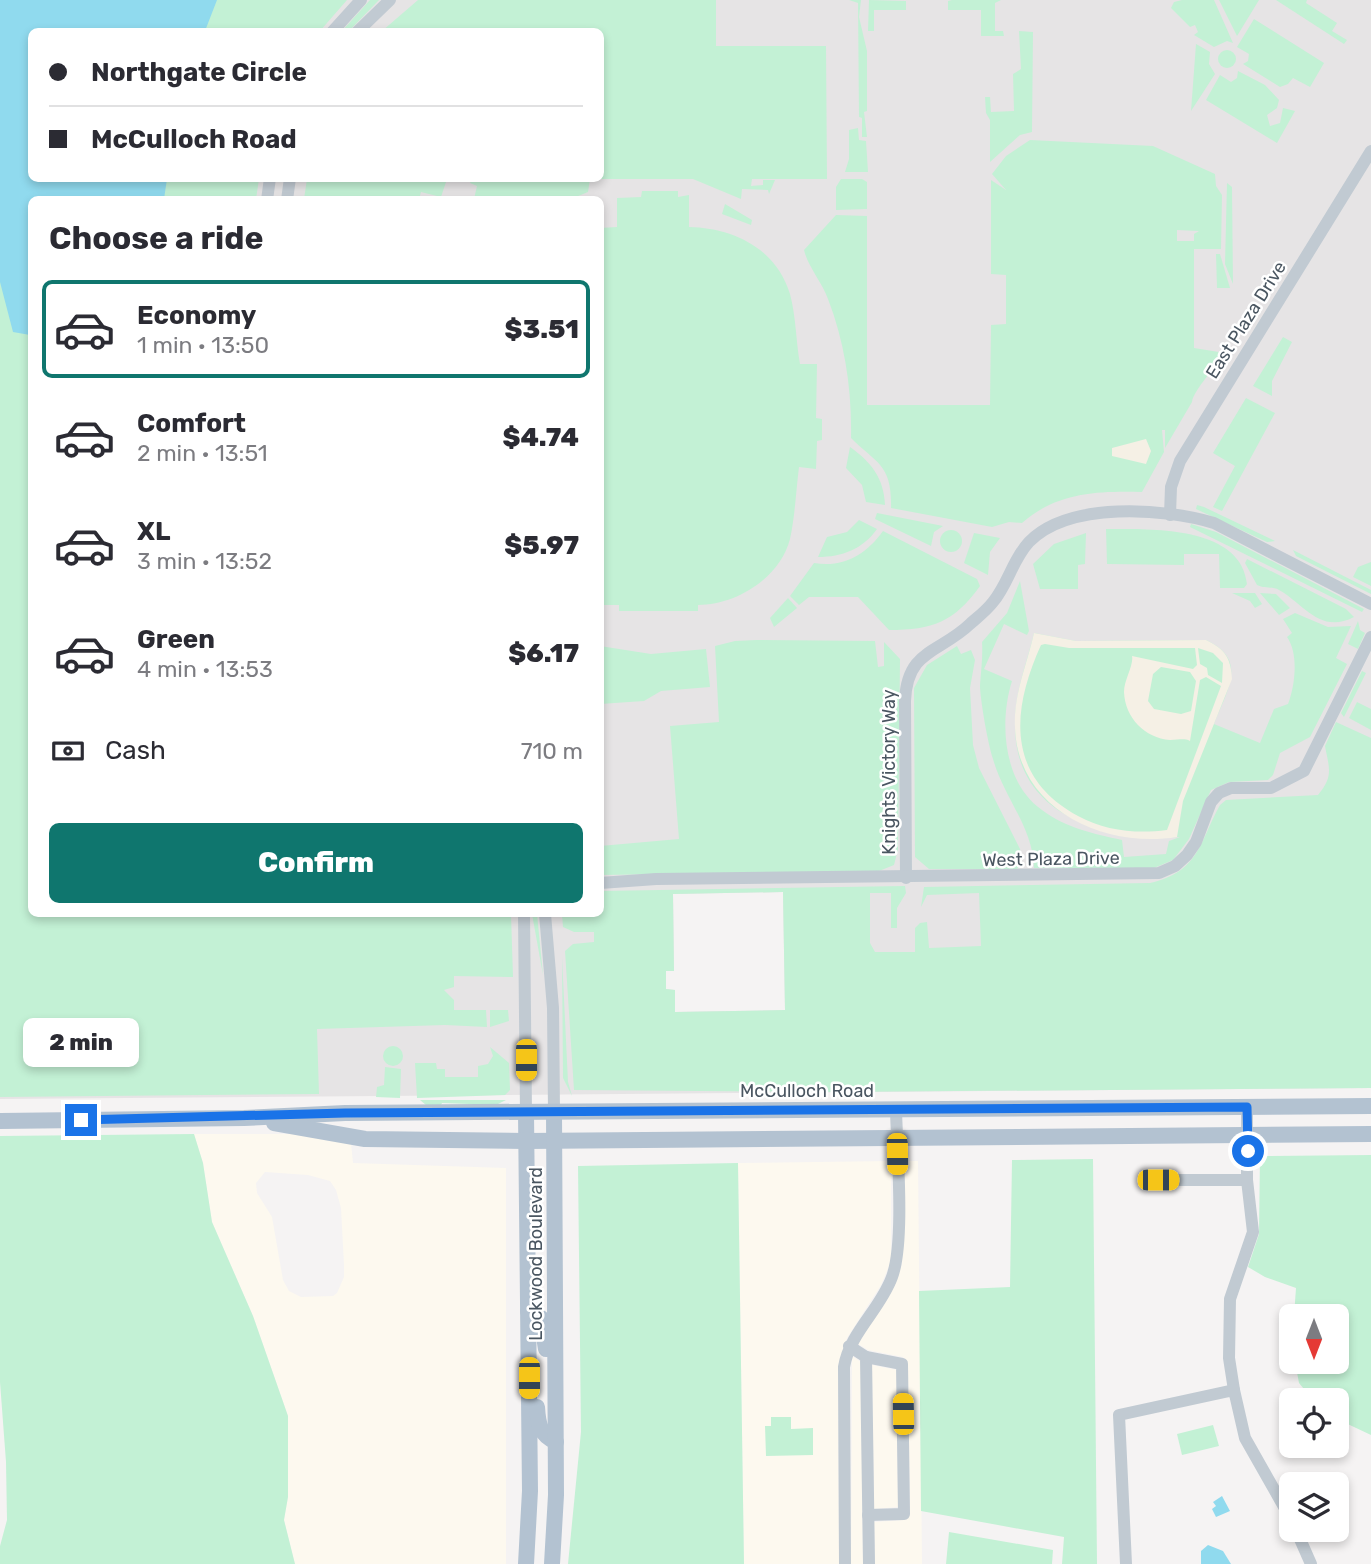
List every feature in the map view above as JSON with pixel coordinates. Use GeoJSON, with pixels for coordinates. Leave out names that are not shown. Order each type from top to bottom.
{"type":"FeatureCollection","features":[{"type":"Feature","properties":{"kind":"main road","name":"McCulloch Road"},"geometry":{"type":"LineString","coordinates":[[0,1121],[244,1118],[345,1113],[1371,1106]]}},
{"type":"Feature","properties":{"kind":"main road","name":"Lockwood Boulevard"},"geometry":{"type":"LineString","coordinates":[[552,1564],[556,1441],[554,1112]]}},
{"type":"Feature","properties":{"kind":"main road"},"geometry":{"type":"LineString","coordinates":[[345,1113],[365,1139]]}},
{"type":"Feature","properties":{"kind":"main road","name":"Lockwood Boulevard"},"geometry":{"type":"LineString","coordinates":[[526,1113],[530,1491],[526,1564]]}},
{"type":"Feature","properties":{"kind":"main road","name":"McCulloch Road"},"geometry":{"type":"LineString","coordinates":[[244,1118],[365,1139],[554,1141],[1371,1134]]}},
{"type":"Feature","properties":{"kind":"main road"},"geometry":{"type":"LineString","coordinates":[[528,1311],[541,1318],[545,1331],[546,1389],[555,1409]]}},
{"type":"Feature","properties":{"kind":"main road"},"geometry":{"type":"LineString","coordinates":[[528,1342],[537,1355],[538,1424],[549,1439],[556,1441]]}},
{"type":"Feature","properties":{"kind":"street"},"geometry":{"type":"LineString","coordinates":[[336,28],[361,0]]}},
{"type":"Feature","properties":{"kind":"street"},"geometry":{"type":"LineString","coordinates":[[361,28],[390,0]]}},
{"type":"Feature","properties":{"kind":"street","name":"East Plaza Drive"},"geometry":{"type":"LineString","coordinates":[[1170,515],[1171,487],[1180,461],[1371,150]]}},
{"type":"Feature","properties":{"kind":"street","name":"Knights Victory Way"},"geometry":{"type":"LineString","coordinates":[[906,878],[905,692],[910,672],[920,658],[957,637],[995,601],[1029,542],[1048,528],[1070,517],[1098,512],[1170,515],[1214,523],[1371,604]]}},
{"type":"Feature","properties":{"kind":"street","name":"West Plaza Drive"},"geometry":{"type":"LineString","coordinates":[[604,883],[656,879],[1138,876],[1159,873],[1175,866],[1196,842],[1211,802],[1219,793],[1231,789],[1271,788],[1304,771],[1371,637]]}},
{"type":"Feature","properties":{"kind":"street"},"geometry":{"type":"LineString","coordinates":[[524,917],[526,1113]]}},
{"type":"Feature","properties":{"kind":"street"},"geometry":{"type":"LineString","coordinates":[[545,917],[553,1008],[554,1112]]}},
{"type":"Feature","properties":{"kind":"street"},"geometry":{"type":"LineString","coordinates":[[1247,1107],[1247,1180],[1253,1232],[1230,1299],[1229,1359],[1245,1437],[1279,1498]]}},
{"type":"Feature","properties":{"kind":"street"},"geometry":{"type":"LineString","coordinates":[[845,1564],[844,1367],[849,1346],[886,1289],[897,1262],[896,1110]]}},
{"type":"Feature","properties":{"kind":"street"},"geometry":{"type":"LineString","coordinates":[[1158,1180],[1247,1180]]}},
{"type":"Feature","properties":{"kind":"street"},"geometry":{"type":"LineString","coordinates":[[849,1346],[866,1357],[902,1364],[904,1514],[869,1516]]}},
{"type":"Feature","properties":{"kind":"street"},"geometry":{"type":"LineString","coordinates":[[866,1357],[869,1564]]}},
{"type":"Feature","properties":{"kind":"street"},"geometry":{"type":"LineString","coordinates":[[1126,1564],[1119,1415],[1234,1390]]}},
{"type":"Feature","properties":{"kind":"street"},"geometry":{"type":"LineString","coordinates":[[1301,1542],[1311,1564]]}},
{"type":"Feature","properties":{"kind":"shaded area"},"geometry":{"type":"Polygon","coordinates":[[[0,0],[1371,0],[1371,1088],[0,1099],[0,0]],[[783,892],[673,894],[674,971],[666,971],[666,989],[675,990],[675,1012],[785,1010],[783,892]]]}},
{"type":"Feature","properties":{"kind":"shaded area"},"geometry":{"type":"Polygon","coordinates":[[[194,1134],[296,1134],[351,1143],[353,1163],[506,1168],[506,1564],[295,1564],[284,1520],[288,1497],[288,1416],[253,1316],[212,1222],[203,1163],[194,1134]],[[265,1172],[256,1183],[257,1193],[272,1217],[283,1280],[289,1291],[301,1297],[333,1296],[344,1277],[341,1208],[336,1190],[330,1181],[308,1175],[265,1172]]]}},
{"type":"Feature","properties":{"kind":"shaded area"},"geometry":{"type":"Polygon","coordinates":[[[891,1161],[891,1261],[881,1285],[847,1338],[838,1366],[839,1564],[744,1564],[738,1163],[891,1161]]]}},
{"type":"Feature","properties":{"kind":"shaded area"},"geometry":{"type":"Polygon","coordinates":[[[903,1161],[918,1161],[922,1564],[875,1564],[874,1522],[904,1520],[910,1513],[908,1364],[903,1357],[868,1350],[858,1344],[896,1282],[902,1264],[903,1161]]]}},
{"type":"Feature","properties":{"kind":"shaded area"},"geometry":{"type":"Polygon","coordinates":[[[852,1356],[861,1362],[863,1564],[851,1564],[852,1356]]]}},
{"type":"Feature","properties":{"kind":"shaded area"},"geometry":{"type":"Polygon","coordinates":[[[872,1365],[897,1370],[898,1507],[874,1509],[872,1365]]]}},
{"type":"Feature","properties":{"kind":"green space"},"geometry":{"type":"Polygon","coordinates":[[[0,0],[347,0],[323,28],[28,28],[28,182],[259,182],[256,196],[28,196],[28,917],[511,917],[513,977],[454,976],[454,987],[444,990],[454,1000],[454,1010],[486,1010],[487,1027],[445,1025],[317,1029],[319,1094],[0,1097],[0,0]]]}},
{"type":"Feature","properties":{"kind":"green space"},"geometry":{"type":"Polygon","coordinates":[[[370,0],[379,0],[352,28],[345,28],[370,0]]]}},
{"type":"Feature","properties":{"kind":"green space"},"geometry":{"type":"Polygon","coordinates":[[[418,0],[716,0],[716,46],[826,46],[827,179],[752,179],[751,186],[763,185],[763,180],[775,180],[769,194],[768,190],[742,189],[741,199],[693,179],[604,179],[604,28],[385,28],[418,0]]]}},
{"type":"Feature","properties":{"kind":"green space"},"geometry":{"type":"Polygon","coordinates":[[[849,0],[861,0],[859,17],[867,51],[867,111],[864,112],[867,137],[862,137],[862,118],[859,117],[858,3],[849,0]]]}},
{"type":"Feature","properties":{"kind":"green space"},"geometry":{"type":"Polygon","coordinates":[[[869,0],[906,1],[906,10],[874,10],[874,31],[868,31],[869,0]]]}},
{"type":"Feature","properties":{"kind":"green space"},"geometry":{"type":"Polygon","coordinates":[[[952,0],[1001,0],[995,3],[995,31],[1003,31],[1004,36],[981,36],[981,10],[948,10],[948,1],[952,0]]]}},
{"type":"Feature","properties":{"kind":"green space"},"geometry":{"type":"Polygon","coordinates":[[[1214,0],[1233,43],[1227,41],[1214,47],[1194,35],[1198,32],[1195,25],[1190,27],[1171,8],[1174,2],[1214,0]]]}},
{"type":"Feature","properties":{"kind":"green space"},"geometry":{"type":"Polygon","coordinates":[[[1219,0],[1259,0],[1237,36],[1219,0]]]}},
{"type":"Feature","properties":{"kind":"green space"},"geometry":{"type":"Polygon","coordinates":[[[1276,0],[1307,0],[1306,3],[1337,23],[1332,31],[1347,40],[1344,44],[1276,0]]]}},
{"type":"Feature","properties":{"kind":"green space"},"geometry":{"type":"Polygon","coordinates":[[[1254,19],[1324,63],[1310,87],[1293,78],[1280,87],[1243,64],[1248,61],[1249,54],[1237,47],[1254,19]]]}},
{"type":"Feature","properties":{"kind":"green space"},"geometry":{"type":"Polygon","coordinates":[[[1019,31],[1033,32],[1032,132],[1020,135],[990,162],[990,120],[986,113],[985,97],[990,97],[991,112],[1014,111],[1013,74],[1021,69],[1019,31]]]}},
{"type":"Feature","properties":{"kind":"green space"},"geometry":{"type":"Polygon","coordinates":[[[1196,44],[1210,52],[1209,64],[1215,74],[1191,111],[1196,44]]]}},
{"type":"Feature","properties":{"kind":"green space"},"geometry":{"type":"Polygon","coordinates":[[[1227,50],[1233,53],[1236,59],[1233,65],[1227,68],[1221,65],[1218,59],[1221,53],[1227,50]]]}},
{"type":"Feature","properties":{"kind":"green space"},"geometry":{"type":"Polygon","coordinates":[[[1238,71],[1265,85],[1279,100],[1277,108],[1267,115],[1270,126],[1280,123],[1283,108],[1295,111],[1277,143],[1206,100],[1220,75],[1231,82],[1237,78],[1238,71]]]}},
{"type":"Feature","properties":{"kind":"green space"},"geometry":{"type":"Polygon","coordinates":[[[858,128],[859,140],[866,141],[868,172],[845,172],[849,159],[849,130],[858,128]]]}},
{"type":"Feature","properties":{"kind":"green space"},"geometry":{"type":"Polygon","coordinates":[[[1030,140],[1153,146],[1215,174],[1216,186],[1222,195],[1221,249],[1194,249],[1194,348],[1225,353],[1196,391],[1165,448],[1165,430],[1162,430],[1164,452],[1142,492],[1094,493],[1064,499],[1035,513],[1022,523],[1009,522],[992,527],[891,508],[891,493],[886,473],[851,438],[849,385],[839,333],[825,293],[804,250],[836,215],[867,216],[867,405],[990,405],[991,325],[1006,324],[1006,275],[991,274],[991,180],[1006,190],[992,174],[1006,156],[1030,140]],[[1177,230],[1177,241],[1194,241],[1194,234],[1199,231],[1177,230]]]}},
{"type":"Feature","properties":{"kind":"green space"},"geometry":{"type":"Polygon","coordinates":[[[841,179],[862,179],[867,182],[867,209],[836,210],[836,187],[841,179]]]}},
{"type":"Feature","properties":{"kind":"green space"},"geometry":{"type":"Polygon","coordinates":[[[306,182],[446,182],[441,196],[421,192],[420,196],[304,196],[306,182]]]}},
{"type":"Feature","properties":{"kind":"green space"},"geometry":{"type":"Polygon","coordinates":[[[590,182],[588,192],[578,196],[475,196],[477,186],[470,183],[590,182]]]}},
{"type":"Feature","properties":{"kind":"green space"},"geometry":{"type":"Polygon","coordinates":[[[1227,183],[1232,187],[1233,284],[1225,264],[1227,183]]]}},
{"type":"Feature","properties":{"kind":"green space"},"geometry":{"type":"Polygon","coordinates":[[[642,191],[678,191],[678,197],[689,195],[689,227],[721,231],[751,244],[763,253],[774,264],[790,294],[800,364],[817,364],[816,418],[822,419],[822,440],[817,441],[816,469],[799,467],[792,530],[785,553],[767,577],[754,587],[727,600],[698,605],[698,611],[619,611],[619,605],[604,605],[604,228],[617,227],[617,198],[641,197],[642,191]]]}},
{"type":"Feature","properties":{"kind":"green space"},"geometry":{"type":"Polygon","coordinates":[[[725,204],[752,220],[751,225],[722,214],[725,204]]]}},
{"type":"Feature","properties":{"kind":"green space"},"geometry":{"type":"Polygon","coordinates":[[[1216,254],[1220,254],[1230,288],[1217,288],[1216,254]]]}},
{"type":"Feature","properties":{"kind":"green space"},"geometry":{"type":"Polygon","coordinates":[[[1283,337],[1292,342],[1272,381],[1272,396],[1253,386],[1283,337]]]}},
{"type":"Feature","properties":{"kind":"green space"},"geometry":{"type":"Polygon","coordinates":[[[1246,398],[1275,413],[1222,511],[1213,507],[1235,466],[1213,453],[1246,398]]]}},
{"type":"Feature","properties":{"kind":"green space"},"geometry":{"type":"Polygon","coordinates":[[[850,447],[875,472],[882,487],[885,505],[866,502],[862,485],[846,468],[850,447]]]}},
{"type":"Feature","properties":{"kind":"green space"},"geometry":{"type":"Polygon","coordinates":[[[1197,505],[1275,541],[1267,542],[1196,509],[1197,505]]]}},
{"type":"Feature","properties":{"kind":"green space"},"geometry":{"type":"Polygon","coordinates":[[[877,513],[943,526],[934,532],[931,546],[875,519],[877,513]]]}},
{"type":"Feature","properties":{"kind":"green space"},"geometry":{"type":"Polygon","coordinates":[[[859,520],[877,529],[865,542],[844,553],[818,557],[827,537],[847,532],[859,520]]]}},
{"type":"Feature","properties":{"kind":"green space"},"geometry":{"type":"Polygon","coordinates":[[[1191,524],[1216,532],[1364,609],[1362,612],[1190,527],[1191,524]]]}},
{"type":"Feature","properties":{"kind":"green space"},"geometry":{"type":"Polygon","coordinates":[[[1106,529],[1168,531],[1211,541],[1228,551],[1241,565],[1247,584],[1244,588],[1220,588],[1219,554],[1184,554],[1184,565],[1107,564],[1106,529]]]}},
{"type":"Feature","properties":{"kind":"green space"},"geometry":{"type":"Polygon","coordinates":[[[951,530],[959,533],[962,541],[959,549],[951,552],[943,549],[940,541],[943,533],[951,530]]]}},
{"type":"Feature","properties":{"kind":"green space"},"geometry":{"type":"Polygon","coordinates":[[[883,531],[977,579],[980,586],[961,608],[941,622],[904,630],[889,630],[858,597],[809,597],[799,605],[790,596],[814,563],[835,563],[853,558],[869,547],[883,531]]]}},
{"type":"Feature","properties":{"kind":"green space"},"geometry":{"type":"Polygon","coordinates":[[[974,533],[1000,538],[990,552],[988,575],[964,563],[974,533]]]}},
{"type":"Feature","properties":{"kind":"green space"},"geometry":{"type":"Polygon","coordinates":[[[1086,533],[1085,564],[1078,565],[1078,589],[1040,589],[1033,564],[1054,544],[1086,533]]]}},
{"type":"Feature","properties":{"kind":"green space"},"geometry":{"type":"Polygon","coordinates":[[[1293,550],[1371,590],[1371,594],[1296,556],[1293,550]]]}},
{"type":"Feature","properties":{"kind":"green space"},"geometry":{"type":"Polygon","coordinates":[[[1247,559],[1346,609],[1354,617],[1342,622],[1322,620],[1279,590],[1257,585],[1245,563],[1247,559]]]}},
{"type":"Feature","properties":{"kind":"green space"},"geometry":{"type":"Polygon","coordinates":[[[1371,562],[1371,586],[1353,577],[1358,567],[1371,562]]]}},
{"type":"Feature","properties":{"kind":"green space"},"geometry":{"type":"Polygon","coordinates":[[[1020,581],[1029,631],[1027,635],[1004,624],[984,669],[1012,681],[1005,733],[1012,768],[1029,798],[1042,810],[1070,826],[1122,840],[1124,857],[1166,854],[1169,841],[1180,837],[1121,834],[1093,827],[1068,816],[1046,800],[1029,780],[1018,754],[1015,722],[1017,699],[1034,633],[1076,641],[1206,640],[1219,648],[1231,666],[1229,688],[1214,724],[1260,743],[1274,709],[1288,704],[1292,688],[1295,670],[1293,652],[1287,637],[1292,633],[1283,619],[1295,613],[1328,627],[1351,626],[1336,658],[1347,664],[1310,737],[1280,753],[1273,775],[1268,780],[1229,782],[1211,790],[1189,839],[1173,860],[1154,868],[1034,868],[1029,839],[993,759],[980,685],[982,642],[1007,613],[1020,581]]]}},
{"type":"Feature","properties":{"kind":"green space"},"geometry":{"type":"Polygon","coordinates":[[[1232,593],[1255,593],[1262,604],[1255,608],[1250,601],[1232,593]]]}},
{"type":"Feature","properties":{"kind":"green space"},"geometry":{"type":"Polygon","coordinates":[[[1260,593],[1276,594],[1290,608],[1279,615],[1260,593]]]}},
{"type":"Feature","properties":{"kind":"green space"},"geometry":{"type":"Polygon","coordinates":[[[788,598],[797,608],[774,627],[770,618],[788,598]]]}},
{"type":"Feature","properties":{"kind":"green space"},"geometry":{"type":"Polygon","coordinates":[[[1358,621],[1360,630],[1365,633],[1358,649],[1348,644],[1358,621]]]}},
{"type":"Feature","properties":{"kind":"green space"},"geometry":{"type":"Polygon","coordinates":[[[735,641],[875,641],[878,667],[884,666],[884,642],[900,659],[898,849],[894,865],[879,871],[604,875],[604,846],[679,839],[670,726],[719,722],[715,646],[735,641]]]}},
{"type":"Feature","properties":{"kind":"green space"},"geometry":{"type":"Polygon","coordinates":[[[957,646],[961,654],[971,650],[975,660],[970,688],[973,745],[979,768],[1020,849],[1022,863],[1017,869],[929,869],[915,857],[914,688],[927,665],[957,646]]]}},
{"type":"Feature","properties":{"kind":"green space"},"geometry":{"type":"Polygon","coordinates":[[[604,647],[651,654],[706,649],[710,687],[661,691],[644,701],[604,704],[604,647]]]}},
{"type":"Feature","properties":{"kind":"green space"},"geometry":{"type":"Polygon","coordinates":[[[1362,671],[1366,673],[1344,717],[1341,713],[1362,671]]]}},
{"type":"Feature","properties":{"kind":"green space"},"geometry":{"type":"Polygon","coordinates":[[[1357,702],[1371,709],[1371,730],[1349,718],[1357,702]]]}},
{"type":"Feature","properties":{"kind":"green space"},"geometry":{"type":"Polygon","coordinates":[[[1336,722],[1371,738],[1371,1088],[832,1092],[574,1090],[565,951],[573,944],[594,942],[594,932],[574,932],[563,927],[562,917],[604,917],[604,891],[905,886],[906,893],[897,908],[897,928],[891,928],[891,893],[870,893],[870,943],[875,952],[915,952],[915,928],[920,923],[927,922],[929,948],[981,946],[979,893],[927,895],[921,907],[924,887],[1150,883],[1179,872],[1188,864],[1202,843],[1220,805],[1226,800],[1318,795],[1328,777],[1325,746],[1336,722]],[[783,892],[673,894],[674,971],[666,971],[666,989],[675,990],[675,1012],[785,1010],[783,892]]]}},
{"type":"Feature","properties":{"kind":"green space"},"geometry":{"type":"Polygon","coordinates":[[[533,917],[537,917],[543,975],[533,917]]]}},
{"type":"Feature","properties":{"kind":"green space"},"geometry":{"type":"Polygon","coordinates":[[[562,957],[568,1082],[572,1096],[563,1078],[562,957]]]}},
{"type":"Feature","properties":{"kind":"green space"},"geometry":{"type":"Polygon","coordinates":[[[490,1010],[508,1010],[509,1021],[490,1027],[490,1010]]]}},
{"type":"Feature","properties":{"kind":"green space"},"geometry":{"type":"Polygon","coordinates":[[[393,1046],[400,1049],[403,1056],[400,1063],[393,1066],[386,1063],[383,1056],[386,1049],[393,1046]]]}},
{"type":"Feature","properties":{"kind":"green space"},"geometry":{"type":"Polygon","coordinates":[[[490,1047],[509,1063],[510,1090],[505,1095],[417,1098],[415,1063],[436,1063],[437,1069],[445,1069],[445,1077],[478,1077],[478,1066],[488,1064],[493,1056],[490,1047]]]}},
{"type":"Feature","properties":{"kind":"green space"},"geometry":{"type":"Polygon","coordinates":[[[385,1067],[401,1069],[400,1098],[376,1097],[377,1087],[384,1085],[385,1067]]]}},
{"type":"Feature","properties":{"kind":"green space"},"geometry":{"type":"Polygon","coordinates":[[[420,1100],[506,1100],[496,1105],[426,1105],[420,1100]]]}},
{"type":"Feature","properties":{"kind":"green space"},"geometry":{"type":"Polygon","coordinates":[[[194,1134],[203,1163],[212,1222],[253,1316],[288,1416],[288,1497],[284,1520],[295,1564],[0,1564],[0,1546],[7,1520],[0,1382],[0,1136],[194,1134]]]}},
{"type":"Feature","properties":{"kind":"green space"},"geometry":{"type":"Polygon","coordinates":[[[1371,1155],[1371,1435],[1349,1425],[1349,1388],[1303,1388],[1297,1374],[1349,1374],[1349,1304],[1295,1304],[1296,1288],[1265,1277],[1248,1267],[1259,1234],[1260,1156],[1371,1155]]]}},
{"type":"Feature","properties":{"kind":"green space"},"geometry":{"type":"Polygon","coordinates":[[[1093,1159],[1097,1564],[1062,1564],[1064,1537],[921,1511],[919,1291],[1010,1287],[1012,1160],[1093,1159]]]}},
{"type":"Feature","properties":{"kind":"green space"},"geometry":{"type":"Polygon","coordinates":[[[738,1163],[744,1564],[568,1564],[581,1432],[578,1166],[738,1163]]]}},
{"type":"Feature","properties":{"kind":"green space"},"geometry":{"type":"Polygon","coordinates":[[[771,1417],[791,1417],[791,1429],[813,1428],[813,1455],[766,1456],[765,1426],[771,1426],[771,1417]]]}},
{"type":"Feature","properties":{"kind":"green space"},"geometry":{"type":"Polygon","coordinates":[[[1213,1425],[1219,1446],[1182,1455],[1177,1434],[1213,1425]]]}},
{"type":"Feature","properties":{"kind":"green space"},"geometry":{"type":"Polygon","coordinates":[[[949,1532],[1053,1550],[1052,1564],[946,1564],[949,1532]]]}},
{"type":"Feature","properties":{"kind":"sand"},"geometry":{"type":"Polygon","coordinates":[[[1146,439],[1151,451],[1146,464],[1112,456],[1112,448],[1146,439]]]}},
{"type":"Feature","properties":{"kind":"sand"},"geometry":{"type":"Polygon","coordinates":[[[1034,633],[1076,641],[1206,640],[1226,655],[1232,679],[1183,801],[1177,837],[1149,839],[1094,829],[1069,817],[1048,801],[1031,781],[1020,756],[1015,716],[1018,692],[1034,633]],[[1041,645],[1024,694],[1021,718],[1021,741],[1027,762],[1038,782],[1055,800],[1088,821],[1133,831],[1167,830],[1221,686],[1206,677],[1200,680],[1190,741],[1161,738],[1145,731],[1128,710],[1124,692],[1132,656],[1193,669],[1197,665],[1195,648],[1069,648],[1041,645]],[[1198,648],[1200,664],[1207,668],[1208,675],[1222,683],[1223,663],[1213,653],[1198,648]],[[1161,667],[1153,674],[1148,701],[1154,709],[1181,714],[1191,711],[1196,681],[1190,672],[1161,667]]]}},
{"type":"Feature","properties":{"kind":"water"},"geometry":{"type":"Polygon","coordinates":[[[0,0],[217,0],[206,28],[28,28],[28,182],[167,182],[164,196],[28,196],[28,335],[13,332],[0,282],[0,0]]]}},
{"type":"Feature","properties":{"kind":"water"},"geometry":{"type":"Polygon","coordinates":[[[1222,1496],[1230,1511],[1216,1517],[1212,1509],[1216,1506],[1213,1502],[1222,1496]]]}},
{"type":"Feature","properties":{"kind":"water"},"geometry":{"type":"Polygon","coordinates":[[[1208,1545],[1223,1551],[1231,1564],[1201,1564],[1201,1551],[1208,1545]]]}},
{"type":"Feature","properties":{"kind":"route"},"geometry":{"type":"LineString","coordinates":[[81,1120],[244,1118],[345,1113],[1247,1107],[1248,1151]]}}]}
